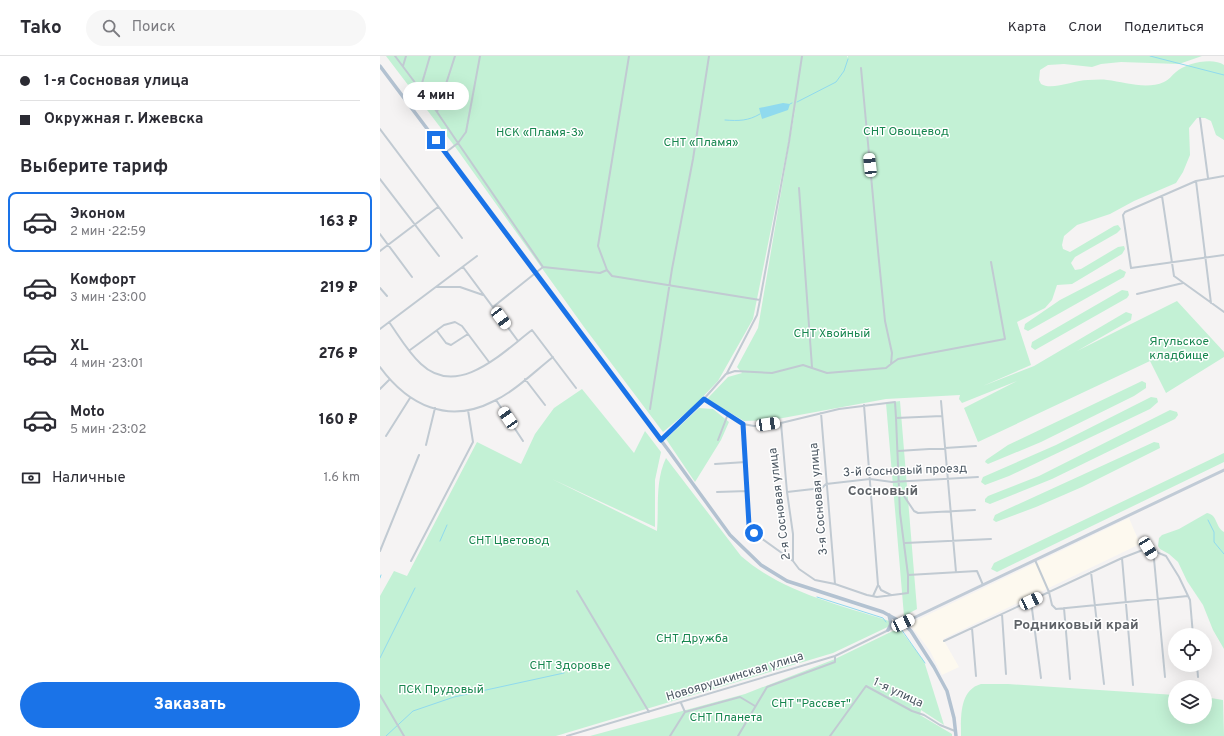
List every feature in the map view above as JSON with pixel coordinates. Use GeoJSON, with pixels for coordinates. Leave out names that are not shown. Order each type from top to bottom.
{"type":"FeatureCollection","features":[{"type":"Feature","properties":{"kind":"main road"},"geometry":{"type":"LineString","coordinates":[[380,66],[661,440],[730,535],[761,565],[787,580],[889,615],[903,623],[911,631],[934,667],[946,691],[954,718],[956,736]]}},
{"type":"Feature","properties":{"kind":"main road"},"geometry":{"type":"LineString","coordinates":[[888,630],[891,624],[889,615]]}},
{"type":"Feature","properties":{"kind":"street"},"geometry":{"type":"LineString","coordinates":[[395,56],[437,112],[543,267]]}},
{"type":"Feature","properties":{"kind":"street"},"geometry":{"type":"LineString","coordinates":[[403,66],[406,56]]}},
{"type":"Feature","properties":{"kind":"street"},"geometry":{"type":"LineString","coordinates":[[420,90],[430,56]]}},
{"type":"Feature","properties":{"kind":"street"},"geometry":{"type":"LineString","coordinates":[[437,112],[454,56]]}},
{"type":"Feature","properties":{"kind":"street"},"geometry":{"type":"LineString","coordinates":[[445,153],[458,143],[466,132],[480,56]]}},
{"type":"Feature","properties":{"kind":"street"},"geometry":{"type":"LineString","coordinates":[[629,56],[598,241],[607,270],[612,276],[760,300]]}},
{"type":"Feature","properties":{"kind":"street"},"geometry":{"type":"LineString","coordinates":[[650,409],[709,56]]}},
{"type":"Feature","properties":{"kind":"street"},"geometry":{"type":"LineString","coordinates":[[661,440],[704,399],[726,374],[757,315],[789,142],[802,56]]}},
{"type":"Feature","properties":{"kind":"street"},"geometry":{"type":"LineString","coordinates":[[861,68],[885,321],[892,353],[891,364]]}},
{"type":"Feature","properties":{"kind":"street"},"geometry":{"type":"LineString","coordinates":[[1200,118],[1208,178]]}},
{"type":"Feature","properties":{"kind":"street"},"geometry":{"type":"LineString","coordinates":[[380,129],[462,238]]}},
{"type":"Feature","properties":{"kind":"street"},"geometry":{"type":"LineString","coordinates":[[1224,176],[1196,181],[1124,213],[1131,268],[1224,255]]}},
{"type":"Feature","properties":{"kind":"street"},"geometry":{"type":"LineString","coordinates":[[380,179],[439,256]]}},
{"type":"Feature","properties":{"kind":"street"},"geometry":{"type":"LineString","coordinates":[[1196,181],[1211,303]]}},
{"type":"Feature","properties":{"kind":"street"},"geometry":{"type":"LineString","coordinates":[[799,188],[812,367]]}},
{"type":"Feature","properties":{"kind":"street"},"geometry":{"type":"LineString","coordinates":[[1162,196],[1174,276],[1224,312]]}},
{"type":"Feature","properties":{"kind":"street"},"geometry":{"type":"LineString","coordinates":[[380,251],[439,207]]}},
{"type":"Feature","properties":{"kind":"street"},"geometry":{"type":"LineString","coordinates":[[380,234],[412,277]]}},
{"type":"Feature","properties":{"kind":"street"},"geometry":{"type":"LineString","coordinates":[[380,329],[477,256]]}},
{"type":"Feature","properties":{"kind":"street"},"geometry":{"type":"LineString","coordinates":[[726,374],[735,371],[772,373],[792,366],[803,365],[826,373],[886,368],[898,359],[1005,338],[991,262]]}},
{"type":"Feature","properties":{"kind":"street"},"geometry":{"type":"LineString","coordinates":[[463,267],[518,341]]}},
{"type":"Feature","properties":{"kind":"street"},"geometry":{"type":"LineString","coordinates":[[493,307],[543,267],[600,273],[607,270]]}},
{"type":"Feature","properties":{"kind":"street"},"geometry":{"type":"LineString","coordinates":[[1137,294],[1183,283]]}},
{"type":"Feature","properties":{"kind":"street"},"geometry":{"type":"LineString","coordinates":[[436,287],[460,287],[484,295]]}},
{"type":"Feature","properties":{"kind":"street"},"geometry":{"type":"LineString","coordinates":[[380,288],[387,296]]}},
{"type":"Feature","properties":{"kind":"street"},"geometry":{"type":"LineString","coordinates":[[389,322],[421,364],[435,373],[442,375],[463,376],[475,372],[532,330],[576,388]]}},
{"type":"Feature","properties":{"kind":"street"},"geometry":{"type":"LineString","coordinates":[[410,350],[447,324],[455,322],[462,326],[490,362]]}},
{"type":"Feature","properties":{"kind":"street"},"geometry":{"type":"LineString","coordinates":[[437,331],[446,343],[451,345],[468,334]]}},
{"type":"Feature","properties":{"kind":"street"},"geometry":{"type":"LineString","coordinates":[[380,367],[389,380],[410,398],[435,408],[452,411],[468,410],[483,406],[496,400],[553,357]]}},
{"type":"Feature","properties":{"kind":"street"},"geometry":{"type":"LineString","coordinates":[[525,379],[545,405]]}},
{"type":"Feature","properties":{"kind":"street"},"geometry":{"type":"LineString","coordinates":[[380,389],[389,380]]}},
{"type":"Feature","properties":{"kind":"street"},"geometry":{"type":"LineString","coordinates":[[386,436],[410,398]]}},
{"type":"Feature","properties":{"kind":"street"},"geometry":{"type":"LineString","coordinates":[[704,399],[743,424],[754,426],[864,405],[895,402],[900,513],[905,543],[908,593],[873,596],[835,584]]}},
{"type":"Feature","properties":{"kind":"street"},"geometry":{"type":"LineString","coordinates":[[496,400],[523,441]]}},
{"type":"Feature","properties":{"kind":"street"},"geometry":{"type":"LineString","coordinates":[[941,401],[956,572]]}},
{"type":"Feature","properties":{"kind":"street"},"geometry":{"type":"LineString","coordinates":[[864,405],[878,585],[881,590],[892,595]]}},
{"type":"Feature","properties":{"kind":"street"},"geometry":{"type":"LineString","coordinates":[[426,445],[435,408]]}},
{"type":"Feature","properties":{"kind":"street"},"geometry":{"type":"LineString","coordinates":[[411,561],[473,442],[468,410]]}},
{"type":"Feature","properties":{"kind":"street","name":"3-я Сосновая улица"},"geometry":{"type":"LineString","coordinates":[[821,413],[835,584]]}},
{"type":"Feature","properties":{"kind":"street"},"geometry":{"type":"LineString","coordinates":[[718,440],[728,414]]}},
{"type":"Feature","properties":{"kind":"street"},"geometry":{"type":"LineString","coordinates":[[896,418],[942,416]]}},
{"type":"Feature","properties":{"kind":"street","name":"2-я Сосновая улица"},"geometry":{"type":"LineString","coordinates":[[781,422],[787,492],[793,534],[794,561],[801,572],[809,577],[835,584]]}},
{"type":"Feature","properties":{"kind":"street"},"geometry":{"type":"LineString","coordinates":[[743,424],[749,525],[752,531],[794,561]]}},
{"type":"Feature","properties":{"kind":"street"},"geometry":{"type":"LineString","coordinates":[[898,450],[976,446]]}},
{"type":"Feature","properties":{"kind":"street"},"geometry":{"type":"LineString","coordinates":[[380,551],[419,455]]}},
{"type":"Feature","properties":{"kind":"street"},"geometry":{"type":"LineString","coordinates":[[715,464],[746,462]]}},
{"type":"Feature","properties":{"kind":"street"},"geometry":{"type":"LineString","coordinates":[[903,623],[1224,470]]}},
{"type":"Feature","properties":{"kind":"street","name":"3-й Сосновый проезд"},"geometry":{"type":"LineString","coordinates":[[787,492],[822,488],[826,484],[870,479],[884,482],[899,482],[978,477]]}},
{"type":"Feature","properties":{"kind":"street"},"geometry":{"type":"LineString","coordinates":[[900,490],[916,512],[975,510]]}},
{"type":"Feature","properties":{"kind":"street"},"geometry":{"type":"LineString","coordinates":[[717,492],[748,491]]}},
{"type":"Feature","properties":{"kind":"street"},"geometry":{"type":"LineString","coordinates":[[905,543],[991,539]]}},
{"type":"Feature","properties":{"kind":"street"},"geometry":{"type":"LineString","coordinates":[[1148,548],[1154,559],[1165,678]]}},
{"type":"Feature","properties":{"kind":"street"},"geometry":{"type":"LineString","coordinates":[[944,641],[1091,572],[1148,548],[1166,556],[1188,596],[1193,628]]}},
{"type":"Feature","properties":{"kind":"street"},"geometry":{"type":"LineString","coordinates":[[1122,558],[1133,685]]}},
{"type":"Feature","properties":{"kind":"street"},"geometry":{"type":"LineString","coordinates":[[1035,560],[1049,592],[1053,607],[1064,608],[1188,596]]}},
{"type":"Feature","properties":{"kind":"street"},"geometry":{"type":"LineString","coordinates":[[908,575],[977,571],[983,584]]}},
{"type":"Feature","properties":{"kind":"street"},"geometry":{"type":"LineString","coordinates":[[1091,572],[1104,684]]}},
{"type":"Feature","properties":{"kind":"street"},"geometry":{"type":"LineString","coordinates":[[873,596],[878,585]]}},
{"type":"Feature","properties":{"kind":"street"},"geometry":{"type":"LineString","coordinates":[[577,592],[649,712]]}},
{"type":"Feature","properties":{"kind":"street"},"geometry":{"type":"LineString","coordinates":[[1031,601],[1041,678]]}},
{"type":"Feature","properties":{"kind":"street"},"geometry":{"type":"LineString","coordinates":[[1064,608],[1070,679]]}},
{"type":"Feature","properties":{"kind":"street"},"geometry":{"type":"LineString","coordinates":[[1002,614],[1006,674]]}},
{"type":"Feature","properties":{"kind":"street","name":"Новоярушкинская улица"},"geometry":{"type":"LineString","coordinates":[[567,736],[835,656],[903,623]]}},
{"type":"Feature","properties":{"kind":"street"},"geometry":{"type":"LineString","coordinates":[[972,628],[976,676]]}},
{"type":"Feature","properties":{"kind":"street"},"geometry":{"type":"LineString","coordinates":[[738,736],[767,687],[835,662],[835,656]]}},
{"type":"Feature","properties":{"kind":"street"},"geometry":{"type":"LineString","coordinates":[[1198,672],[1198,677]]}},
{"type":"Feature","properties":{"kind":"street","name":"1-я улица"},"geometry":{"type":"LineString","coordinates":[[830,736],[866,686],[912,711],[924,715],[940,725],[955,731]]}},
{"type":"Feature","properties":{"kind":"street"},"geometry":{"type":"LineString","coordinates":[[380,695],[404,736]]}},
{"type":"Feature","properties":{"kind":"street"},"geometry":{"type":"LineString","coordinates":[[670,736],[685,712],[740,697],[755,706]]}},
{"type":"Feature","properties":{"kind":"street"},"geometry":{"type":"LineString","coordinates":[[681,703],[685,712]]}},
{"type":"Feature","properties":{"kind":"shaded area"},"geometry":{"type":"Polygon","coordinates":[[[1129,518],[1140,544],[943,639],[959,667],[942,675],[930,651],[912,627],[913,622],[1129,518]]]}},
{"type":"Feature","properties":{"kind":"green space"},"geometry":{"type":"Polygon","coordinates":[[[386,56],[847,56],[848,58],[848,56],[1202,56],[1179,64],[1121,62],[1101,64],[1092,67],[1064,64],[1048,65],[1040,70],[1039,80],[1041,84],[1046,86],[1057,86],[1082,80],[1105,80],[1136,85],[1150,85],[1166,81],[1186,66],[1207,61],[1219,63],[1224,65],[1224,140],[1216,135],[1211,121],[1205,118],[1197,118],[1189,128],[1190,155],[1183,172],[1176,183],[1134,201],[1110,214],[1077,225],[1064,236],[1062,245],[1063,249],[1070,252],[1114,226],[1118,225],[1121,229],[1117,233],[1075,257],[1071,263],[1075,270],[1081,269],[1118,247],[1124,246],[1125,249],[1122,254],[1072,284],[1057,285],[1052,300],[1045,308],[1017,322],[1031,365],[983,386],[1034,366],[1126,312],[1132,314],[1131,320],[1077,351],[1177,301],[1224,352],[1224,357],[1166,393],[1150,361],[978,442],[964,408],[1017,381],[962,403],[959,399],[960,395],[886,399],[772,420],[744,421],[707,399],[728,377],[742,373],[737,367],[758,328],[796,104],[753,319],[718,381],[693,407],[663,432],[584,327],[456,148],[386,56]]]}},
{"type":"Feature","properties":{"kind":"green space"},"geometry":{"type":"Polygon","coordinates":[[[1120,269],[1126,272],[1124,277],[1028,331],[1024,329],[1025,324],[1060,300],[1120,269]]]}},
{"type":"Feature","properties":{"kind":"green space"},"geometry":{"type":"Polygon","coordinates":[[[1122,290],[1128,291],[1129,295],[1127,298],[1035,350],[1031,347],[1032,342],[1122,290]]]}},
{"type":"Feature","properties":{"kind":"green space"},"geometry":{"type":"Polygon","coordinates":[[[1142,381],[1146,383],[1146,388],[1134,396],[1041,442],[988,464],[985,462],[1008,445],[1142,381]]]}},
{"type":"Feature","properties":{"kind":"green space"},"geometry":{"type":"Polygon","coordinates":[[[582,389],[634,453],[645,431],[661,452],[655,480],[655,527],[552,479],[657,531],[660,476],[666,458],[741,556],[758,569],[776,580],[815,597],[896,623],[833,653],[556,736],[380,736],[380,596],[394,571],[407,576],[477,442],[521,464],[535,434],[554,408],[582,389]]]}},
{"type":"Feature","properties":{"kind":"green space"},"geometry":{"type":"Polygon","coordinates":[[[1151,397],[1157,398],[1158,402],[1150,409],[1009,476],[985,485],[981,482],[983,477],[1056,445],[1151,397]]]}},
{"type":"Feature","properties":{"kind":"green space"},"geometry":{"type":"Polygon","coordinates":[[[900,401],[917,609],[904,616],[886,403],[900,401]]]}},
{"type":"Feature","properties":{"kind":"green space"},"geometry":{"type":"Polygon","coordinates":[[[699,408],[713,409],[729,422],[721,440],[695,482],[666,439],[699,408]]]}},
{"type":"Feature","properties":{"kind":"green space"},"geometry":{"type":"Polygon","coordinates":[[[1170,410],[1177,412],[1178,415],[1175,419],[1052,479],[990,504],[985,502],[985,499],[988,496],[1039,476],[1170,410]]]}},
{"type":"Feature","properties":{"kind":"green space"},"geometry":{"type":"Polygon","coordinates":[[[1154,442],[1159,443],[1160,448],[1082,487],[996,522],[993,520],[995,515],[1001,512],[1154,442]]]}},
{"type":"Feature","properties":{"kind":"green space"},"geometry":{"type":"Polygon","coordinates":[[[1224,453],[1224,462],[997,572],[991,569],[994,563],[1224,453]]]}},
{"type":"Feature","properties":{"kind":"green space"},"geometry":{"type":"Polygon","coordinates":[[[1207,513],[1213,516],[1221,530],[1224,532],[1224,649],[1213,630],[1203,605],[1187,581],[1178,562],[1158,546],[1159,538],[1162,535],[1179,529],[1207,513]]]}},
{"type":"Feature","properties":{"kind":"green space"},"geometry":{"type":"Polygon","coordinates":[[[899,628],[924,661],[944,725],[921,710],[920,715],[952,734],[952,736],[590,736],[745,694],[835,659],[899,628]]]}},
{"type":"Feature","properties":{"kind":"green space"},"geometry":{"type":"Polygon","coordinates":[[[981,684],[1008,684],[1168,695],[1168,724],[1212,724],[1212,698],[1223,700],[1224,736],[961,736],[961,721],[965,698],[974,687],[981,684]]]}},
{"type":"Feature","properties":{"kind":"water"},"geometry":{"type":"Polygon","coordinates":[[[783,103],[790,104],[788,110],[762,119],[759,108],[783,103]]]}},
{"type":"Feature","properties":{"kind":"waterway"},"geometry":{"type":"LineString","coordinates":[[1150,56],[1224,75]]}},
{"type":"Feature","properties":{"kind":"waterway"},"geometry":{"type":"LineString","coordinates":[[797,102],[836,82],[844,71],[848,59]]}},
{"type":"Feature","properties":{"kind":"waterway"},"geometry":{"type":"LineString","coordinates":[[725,120],[743,120],[760,114]]}},
{"type":"Feature","properties":{"kind":"waterway"},"geometry":{"type":"LineString","coordinates":[[1208,520],[1214,532],[1214,542],[1224,554]]}},
{"type":"Feature","properties":{"kind":"waterway"},"geometry":{"type":"LineString","coordinates":[[440,541],[447,525]]}},
{"type":"Feature","properties":{"kind":"waterway"},"geometry":{"type":"LineString","coordinates":[[380,658],[415,588]]}},
{"type":"Feature","properties":{"kind":"waterway"},"geometry":{"type":"LineString","coordinates":[[817,597],[883,618],[886,622]]}},
{"type":"Feature","properties":{"kind":"waterway"},"geometry":{"type":"LineString","coordinates":[[901,629],[925,663]]}},
{"type":"Feature","properties":{"kind":"waterway"},"geometry":{"type":"LineString","coordinates":[[386,736],[413,711],[454,697],[564,673]]}},
{"type":"Feature","properties":{"kind":"district","name":"Сосновый"},"geometry":{"type":"Point","coordinates":[883,491]}},
{"type":"Feature","properties":{"kind":"district","name":"Родниковый край"},"geometry":{"type":"Point","coordinates":[1076,625]}},
{"type":"Feature","properties":{"kind":"route"},"geometry":{"type":"LineString","coordinates":[[436,140],[661,440],[704,399],[743,424],[749,525],[754,533]]}},
{"type":"Feature","properties":{"kind":"park label","name":"СНТ Овощевод"},"geometry":{"type":"Point","coordinates":[906,132]}},
{"type":"Feature","properties":{"kind":"park label","name":"НСК «Пламя-3»"},"geometry":{"type":"Point","coordinates":[540,133]}},
{"type":"Feature","properties":{"kind":"park label","name":"СНТ «Пламя»"},"geometry":{"type":"Point","coordinates":[701,143]}},
{"type":"Feature","properties":{"kind":"park label","name":"СНТ Хвойный"},"geometry":{"type":"Point","coordinates":[832,334]}},
{"type":"Feature","properties":{"kind":"park label","name":"Ягульское кладбище"},"geometry":{"type":"Point","coordinates":[1179,349]}},
{"type":"Feature","properties":{"kind":"park label","name":"СНТ Цветовод"},"geometry":{"type":"Point","coordinates":[509,541]}},
{"type":"Feature","properties":{"kind":"park label","name":"СНТ Дружба"},"geometry":{"type":"Point","coordinates":[692,639]}},
{"type":"Feature","properties":{"kind":"park label","name":"СНТ Здоровье"},"geometry":{"type":"Point","coordinates":[570,666]}},
{"type":"Feature","properties":{"kind":"park label","name":"ПСК Прудовый"},"geometry":{"type":"Point","coordinates":[441,690]}},
{"type":"Feature","properties":{"kind":"park label","name":"СНТ \"Рассвет\""},"geometry":{"type":"Point","coordinates":[811,704]}},
{"type":"Feature","properties":{"kind":"park label","name":"СНТ Планета"},"geometry":{"type":"Point","coordinates":[726,718]}}]}
